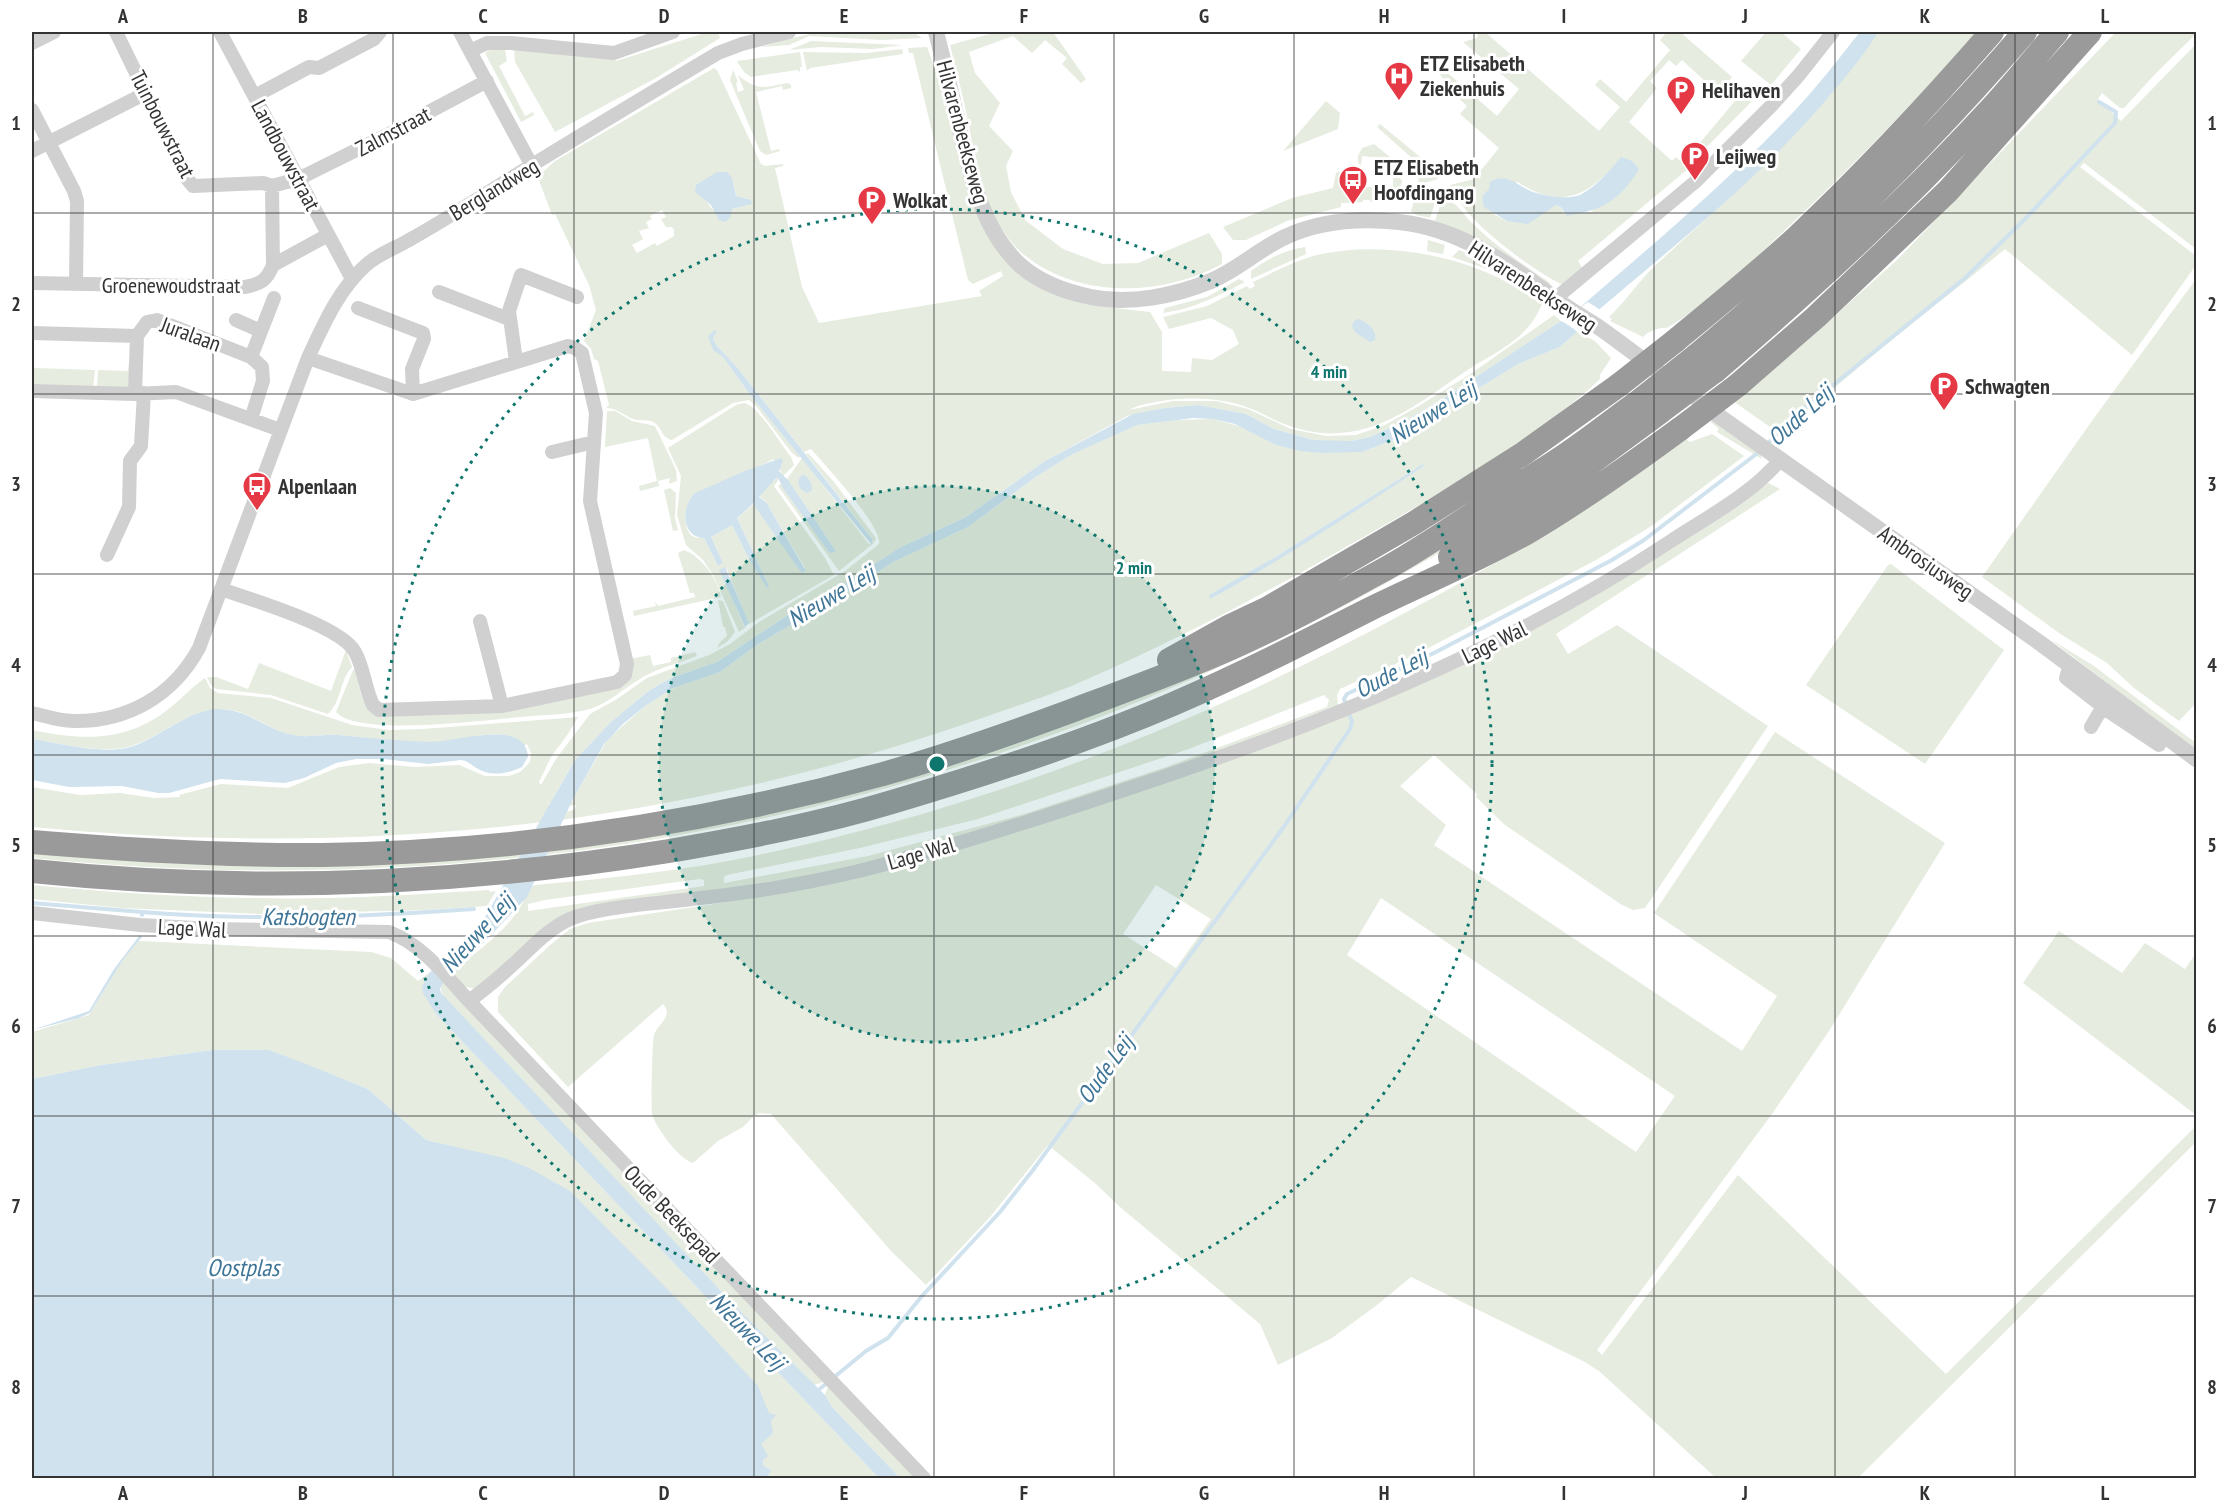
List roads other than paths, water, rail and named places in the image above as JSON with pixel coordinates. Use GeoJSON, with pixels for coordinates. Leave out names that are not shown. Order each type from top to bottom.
{"type":"FeatureCollection","features":[{"type":"Feature","properties":{"kind":"highway"},"geometry":{"type":"LineString","coordinates":[[1090,704],[1230,626],[1268,608],[1414,523],[1524,453],[1619,385],[1741,286],[1797,236],[1894,140],[1992,32]]}},
{"type":"Feature","properties":{"kind":"highway"},"geometry":{"type":"LineString","coordinates":[[1371,609],[1558,488],[1651,406],[1696,356],[1826,243],[1968,98],[2025,32]]}},
{"type":"Feature","properties":{"kind":"highway"},"geometry":{"type":"LineString","coordinates":[[32,842],[134,850],[254,855],[325,855],[413,851],[569,838],[719,813],[884,774],[985,743],[1194,664],[1269,630],[1379,573],[1454,528],[1557,460],[1715,371],[1833,266],[1931,172],[1988,113],[2057,32]]}},
{"type":"Feature","properties":{"kind":"highway"},"geometry":{"type":"LineString","coordinates":[[32,871],[157,880],[276,883],[403,880],[504,872],[625,858],[726,842],[887,804],[1071,744],[1171,705],[1289,651],[1495,550],[1612,479],[1738,385],[1833,302],[1948,191],[2090,32]]}},
{"type":"Feature","properties":{"kind":"highway"},"geometry":{"type":"LineString","coordinates":[[2052,75],[2088,49],[2106,32]]}},
{"type":"Feature","properties":{"kind":"street"},"geometry":{"type":"LineString","coordinates":[[32,43],[54,32]]}},
{"type":"Feature","properties":{"kind":"street","name":"Tuinbouwstraat"},"geometry":{"type":"LineString","coordinates":[[116,32],[188,180],[194,186],[262,183],[272,186],[298,179]]}},
{"type":"Feature","properties":{"kind":"street","name":"Landbouwstraat"},"geometry":{"type":"LineString","coordinates":[[220,32],[352,279]]}},
{"type":"Feature","properties":{"kind":"street"},"geometry":{"type":"LineString","coordinates":[[255,96],[309,67],[319,68],[374,39],[380,32]]}},
{"type":"Feature","properties":{"kind":"street"},"geometry":{"type":"LineString","coordinates":[[460,32],[532,166]]}},
{"type":"Feature","properties":{"kind":"street"},"geometry":{"type":"LineString","coordinates":[[470,51],[487,43],[511,43],[614,53],[674,32]]}},
{"type":"Feature","properties":{"kind":"street","name":"Berglandweg"},"geometry":{"type":"LineString","coordinates":[[221,589],[308,358],[323,324],[352,279],[376,257],[409,240],[532,166],[572,139],[718,53],[738,38],[789,32]]}},
{"type":"Feature","properties":{"kind":"street","name":"Hilvarenbeekseweg"},"geometry":{"type":"LineString","coordinates":[[936,32],[972,178],[985,214],[1002,244],[1020,265],[1046,283],[1076,294],[1102,299],[1156,298],[1211,280],[1284,237],[1320,225],[1361,220],[1401,222],[1436,229],[1496,258],[1598,327],[1726,422],[1769,450]]}},
{"type":"Feature","properties":{"kind":"street"},"geometry":{"type":"LineString","coordinates":[[1560,301],[1711,166],[1799,75],[1833,32]]}},
{"type":"Feature","properties":{"kind":"street","name":"Zalmstraat"},"geometry":{"type":"LineString","coordinates":[[298,179],[421,118],[487,81]]}},
{"type":"Feature","properties":{"kind":"street"},"geometry":{"type":"LineString","coordinates":[[32,151],[146,93]]}},
{"type":"Feature","properties":{"kind":"street"},"geometry":{"type":"LineString","coordinates":[[32,110],[77,201],[76,284]]}},
{"type":"Feature","properties":{"kind":"street","name":"Landbouwstraat"},"geometry":{"type":"LineString","coordinates":[[272,186],[273,265]]}},
{"type":"Feature","properties":{"kind":"street","name":"Groenewoudstraat"},"geometry":{"type":"LineString","coordinates":[[32,283],[245,287],[257,285],[268,279],[273,265],[328,235]]}},
{"type":"Feature","properties":{"kind":"street"},"geometry":{"type":"LineString","coordinates":[[516,361],[509,319],[510,303],[521,275],[577,297]]}},
{"type":"Feature","properties":{"kind":"street"},"geometry":{"type":"LineString","coordinates":[[439,292],[509,319]]}},
{"type":"Feature","properties":{"kind":"street","name":"Juralaan"},"geometry":{"type":"LineString","coordinates":[[251,357],[274,298]]}},
{"type":"Feature","properties":{"kind":"street"},"geometry":{"type":"LineString","coordinates":[[358,308],[423,333],[424,339],[412,369],[413,394]]}},
{"type":"Feature","properties":{"kind":"street","name":"Juralaan"},"geometry":{"type":"LineString","coordinates":[[107,555],[129,507],[130,461],[141,446],[137,336],[147,322],[157,320],[251,357],[262,367],[263,381],[251,418]]}},
{"type":"Feature","properties":{"kind":"street","name":"Juralaan"},"geometry":{"type":"LineString","coordinates":[[236,320],[261,331]]}},
{"type":"Feature","properties":{"kind":"street","name":"Juralaan"},"geometry":{"type":"LineString","coordinates":[[32,333],[137,336]]}},
{"type":"Feature","properties":{"kind":"street"},"geometry":{"type":"LineString","coordinates":[[32,713],[71,721],[96,720],[131,712],[149,702],[169,688],[192,661],[221,589],[328,628],[348,642],[356,653],[373,705],[379,710],[502,706],[617,682],[625,675],[627,664],[590,501],[596,412],[582,353],[568,346],[413,394],[308,358]]}},
{"type":"Feature","properties":{"kind":"street"},"geometry":{"type":"LineString","coordinates":[[32,391],[139,394],[176,392],[280,430]]}},
{"type":"Feature","properties":{"kind":"street"},"geometry":{"type":"LineString","coordinates":[[552,452],[594,442]]}},
{"type":"Feature","properties":{"kind":"street","name":"Ambrosiusweg"},"geometry":{"type":"LineString","coordinates":[[1769,450],[2070,665],[2107,701],[2159,745]]}},
{"type":"Feature","properties":{"kind":"street","name":"Lage Wal"},"geometry":{"type":"LineString","coordinates":[[32,914],[193,928],[389,932],[404,938],[470,1001],[493,983],[551,929],[571,919],[638,906],[782,887],[914,856],[1022,824],[1170,775],[1340,711],[1518,631],[1600,586],[1758,483],[1769,450]]}},
{"type":"Feature","properties":{"kind":"street"},"geometry":{"type":"LineString","coordinates":[[480,621],[502,706]]}},
{"type":"Feature","properties":{"kind":"street"},"geometry":{"type":"LineString","coordinates":[[2091,727],[2107,701]]}},
{"type":"Feature","properties":{"kind":"street","name":"Ambrosiusweg"},"geometry":{"type":"LineString","coordinates":[[2107,701],[2196,759]]}},
{"type":"Feature","properties":{"kind":"street","name":"Oude Beeksepad"},"geometry":{"type":"LineString","coordinates":[[470,1001],[924,1479]]}},
{"type":"Feature","properties":{"kind":"water","name":"Nieuwe Leij"},"geometry":{"type":"Polygon","coordinates":[[[1860,32],[1878,32],[1850,71],[1802,127],[1741,188],[1575,330],[1577,332],[1560,347],[1518,364],[1399,438],[1362,452],[1301,451],[1276,445],[1235,424],[1213,419],[1193,418],[1137,425],[1073,454],[1037,476],[968,527],[893,562],[846,593],[758,644],[720,672],[673,688],[645,706],[604,744],[572,801],[527,897],[473,954],[448,974],[440,989],[441,993],[735,1306],[825,1395],[833,1408],[900,1478],[879,1478],[436,1014],[423,993],[422,987],[429,973],[477,931],[575,760],[611,722],[650,690],[671,678],[717,662],[797,609],[840,587],[899,548],[966,517],[1045,461],[1133,414],[1198,405],[1246,414],[1274,429],[1313,440],[1351,441],[1370,437],[1403,422],[1444,398],[1561,321],[1563,322],[1743,163],[1807,97],[1860,32]]]}},
{"type":"Feature","properties":{"kind":"water"},"geometry":{"type":"Polygon","coordinates":[[[1621,157],[1632,161],[1639,169],[1625,189],[1601,207],[1567,216],[1561,207],[1556,205],[1528,224],[1507,221],[1484,207],[1483,195],[1489,190],[1490,182],[1496,179],[1507,179],[1544,195],[1575,196],[1586,192],[1597,183],[1621,157]]]}},
{"type":"Feature","properties":{"kind":"water"},"geometry":{"type":"Polygon","coordinates":[[[717,172],[727,172],[732,178],[736,196],[751,200],[752,204],[732,209],[730,218],[725,222],[719,220],[711,205],[695,192],[696,185],[717,172]]]}},
{"type":"Feature","properties":{"kind":"water"},"geometry":{"type":"Polygon","coordinates":[[[1359,319],[1371,327],[1375,333],[1375,340],[1370,342],[1355,332],[1352,326],[1354,321],[1359,319]]]}},
{"type":"Feature","properties":{"kind":"water"},"geometry":{"type":"Polygon","coordinates":[[[715,330],[717,332],[713,338],[717,346],[736,366],[873,540],[871,544],[751,396],[723,357],[713,350],[708,336],[715,330]]]}},
{"type":"Feature","properties":{"kind":"water"},"geometry":{"type":"Polygon","coordinates":[[[781,458],[783,461],[779,471],[788,480],[836,551],[831,553],[828,551],[778,478],[775,479],[759,497],[766,502],[806,571],[802,573],[800,571],[754,505],[755,502],[737,518],[768,584],[767,588],[732,525],[711,537],[723,563],[718,566],[704,538],[696,536],[687,527],[686,513],[687,505],[695,493],[781,458]]]}},
{"type":"Feature","properties":{"kind":"water"},"geometry":{"type":"Polygon","coordinates":[[[1423,464],[1424,466],[1319,535],[1210,599],[1209,595],[1277,556],[1423,464]]]}},
{"type":"Feature","properties":{"kind":"water"},"geometry":{"type":"Polygon","coordinates":[[[803,475],[811,483],[812,490],[807,493],[799,485],[799,478],[803,475]]]}},
{"type":"Feature","properties":{"kind":"water"},"geometry":{"type":"Polygon","coordinates":[[[725,567],[749,623],[745,627],[719,570],[725,567]]]}},
{"type":"Feature","properties":{"kind":"water"},"geometry":{"type":"Polygon","coordinates":[[[215,709],[247,715],[273,728],[299,736],[339,735],[430,742],[502,735],[515,738],[524,745],[528,757],[522,767],[495,773],[483,771],[461,760],[428,764],[383,759],[356,759],[336,763],[304,778],[285,783],[220,779],[169,793],[122,786],[69,787],[32,780],[32,739],[94,749],[119,749],[141,743],[192,715],[215,709]]]}},
{"type":"Feature","properties":{"kind":"water"},"geometry":{"type":"Polygon","coordinates":[[[140,935],[142,937],[123,960],[90,1013],[32,1030],[89,1011],[114,969],[140,935]]]}},
{"type":"Feature","properties":{"kind":"water","name":"Oostplas"},"geometry":{"type":"Polygon","coordinates":[[[213,1050],[269,1050],[301,1062],[368,1089],[426,1140],[504,1158],[529,1168],[570,1191],[682,1304],[758,1386],[769,1413],[776,1415],[771,1421],[773,1433],[761,1444],[768,1456],[763,1460],[764,1466],[771,1470],[767,1478],[32,1478],[32,1079],[101,1065],[213,1050]]]}},
{"type":"Feature","properties":{"kind":"waterway","name":"Oude Leij"},"geometry":{"type":"LineString","coordinates":[[1767,444],[1806,407],[1965,278],[2025,219],[2115,123],[2116,112],[2099,102]]}},
{"type":"Feature","properties":{"kind":"waterway","name":"Oude Leij"},"geometry":{"type":"LineString","coordinates":[[816,1392],[866,1351],[888,1338],[922,1296],[1000,1212],[1033,1170],[1283,828],[1350,729],[1352,722],[1344,699],[1347,694],[1434,653],[1612,560],[1644,540],[1759,452]]}},
{"type":"Feature","properties":{"kind":"waterway","name":"Katsbogten"},"geometry":{"type":"LineString","coordinates":[[32,903],[142,912]]}},
{"type":"Feature","properties":{"kind":"waterway","name":"Katsbogten"},"geometry":{"type":"LineString","coordinates":[[142,915],[142,912],[308,917],[474,909]]}},
{"type":"Feature","properties":{"kind":"place","name":"ETZ Elisabeth Ziekenhuis"},"geometry":{"type":"Point","coordinates":[1399,102]}},
{"type":"Feature","properties":{"kind":"place","name":"Helihaven"},"geometry":{"type":"Point","coordinates":[1681,116]}},
{"type":"Feature","properties":{"kind":"place","name":"Leijweg"},"geometry":{"type":"Point","coordinates":[1695,182]}},
{"type":"Feature","properties":{"kind":"place","name":"ETZ Elisabeth Hoofdingang"},"geometry":{"type":"Point","coordinates":[1353,206]}},
{"type":"Feature","properties":{"kind":"place","name":"Wolkat"},"geometry":{"type":"Point","coordinates":[872,226]}},
{"type":"Feature","properties":{"kind":"place","name":"Schwagten"},"geometry":{"type":"Point","coordinates":[1944,412]}},
{"type":"Feature","properties":{"kind":"place","name":"Alpenlaan"},"geometry":{"type":"Point","coordinates":[257,512]}}]}
